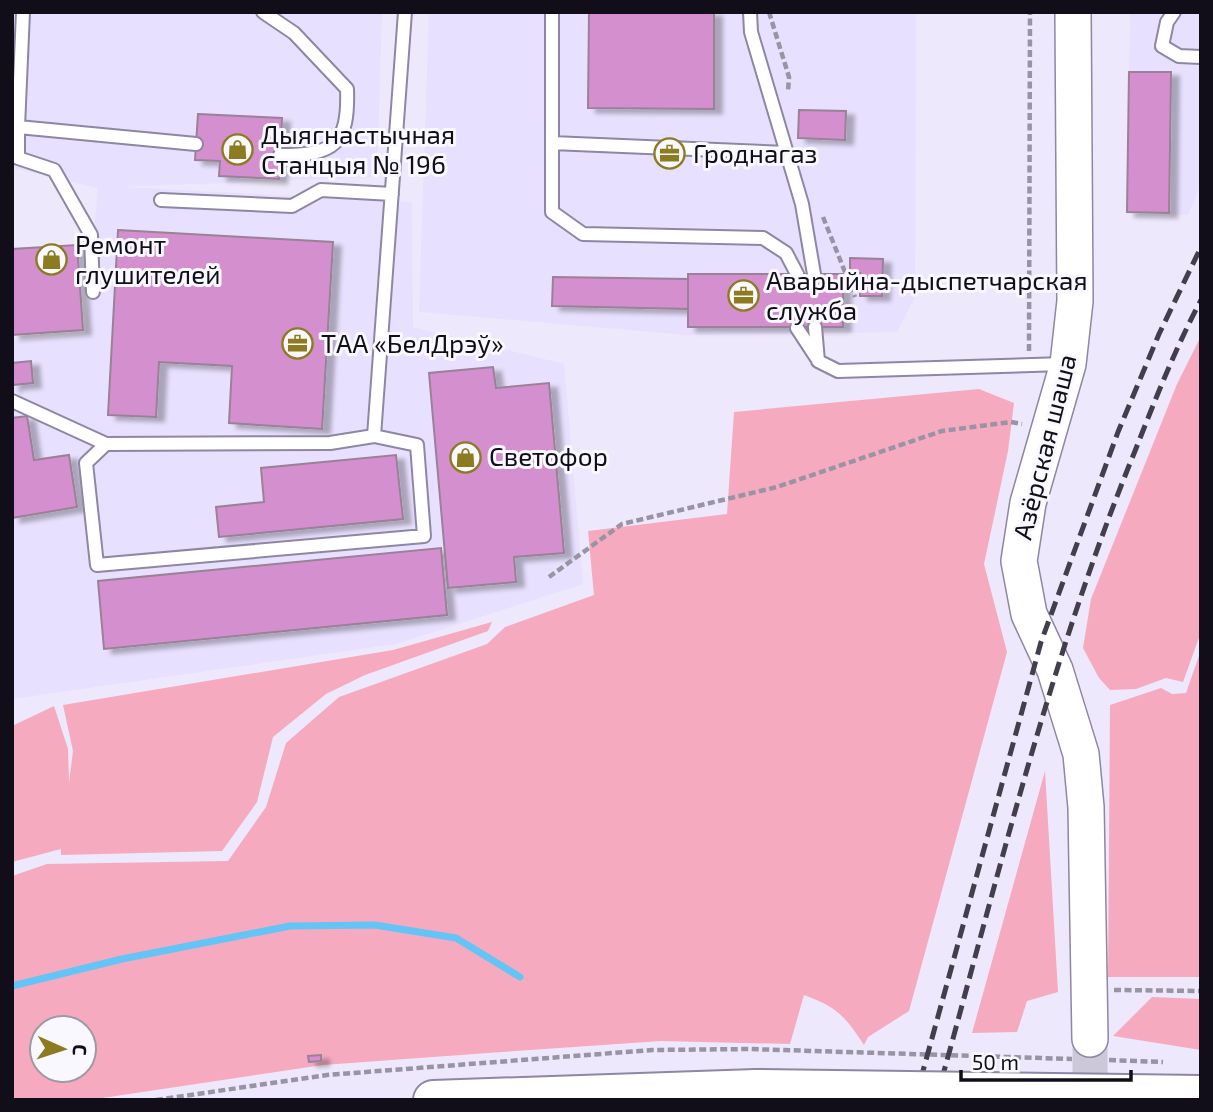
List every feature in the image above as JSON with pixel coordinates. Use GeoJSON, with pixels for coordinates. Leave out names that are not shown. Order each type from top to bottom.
{"type":"FeatureCollection","features":[{"type":"Feature","properties":{"kind":"main road","name":"Азёрская шаша"},"geometry":{"type":"LineString","coordinates":[[1073,12],[1075,301],[1068,364],[1025,513],[1019,561],[1029,614],[1055,670],[1081,754],[1086,807],[1088,1053]]}},
{"type":"Feature","properties":{"kind":"main road"},"geometry":{"type":"LineString","coordinates":[[433,1100],[756,1089],[1201,1095]]}},
{"type":"Feature","properties":{"kind":"lane"},"geometry":{"type":"LineString","coordinates":[[23,12],[15,127],[18,158],[54,170],[91,235],[93,292]]}},
{"type":"Feature","properties":{"kind":"lane"},"geometry":{"type":"LineString","coordinates":[[262,12],[294,33],[347,89],[348,116],[343,132],[334,146],[311,155],[280,155]]}},
{"type":"Feature","properties":{"kind":"lane"},"geometry":{"type":"LineString","coordinates":[[374,436],[405,12]]}},
{"type":"Feature","properties":{"kind":"lane"},"geometry":{"type":"LineString","coordinates":[[552,12],[552,212],[583,234],[763,238],[786,253],[797,274]]}},
{"type":"Feature","properties":{"kind":"lane"},"geometry":{"type":"LineString","coordinates":[[750,12],[751,32],[802,204],[814,274]]}},
{"type":"Feature","properties":{"kind":"lane"},"geometry":{"type":"LineString","coordinates":[[1174,12],[1167,22],[1162,46],[1179,56],[1201,57]]}},
{"type":"Feature","properties":{"kind":"lane"},"geometry":{"type":"LineString","coordinates":[[15,127],[196,144]]}},
{"type":"Feature","properties":{"kind":"lane"},"geometry":{"type":"LineString","coordinates":[[552,143],[787,153]]}},
{"type":"Feature","properties":{"kind":"lane"},"geometry":{"type":"LineString","coordinates":[[161,201],[292,206],[321,190],[392,194]]}},
{"type":"Feature","properties":{"kind":"lane"},"geometry":{"type":"LineString","coordinates":[[797,327],[818,361],[838,372],[1068,364]]}},
{"type":"Feature","properties":{"kind":"lane"},"geometry":{"type":"LineString","coordinates":[[815,327],[818,361]]}},
{"type":"Feature","properties":{"kind":"lane"},"geometry":{"type":"LineString","coordinates":[[12,401],[106,444],[330,443],[374,436],[417,445],[424,536],[97,565],[86,463],[106,444]]}},
{"type":"Feature","properties":{"kind":"path"},"geometry":{"type":"LineString","coordinates":[[1029,364],[1030,12]]}},
{"type":"Feature","properties":{"kind":"path"},"geometry":{"type":"LineString","coordinates":[[550,577],[622,524],[777,488],[942,431],[1011,422],[1050,428]]}},
{"type":"Feature","properties":{"kind":"path"},"geometry":{"type":"LineString","coordinates":[[1108,990],[1201,991]]}},
{"type":"Feature","properties":{"kind":"path"},"geometry":{"type":"LineString","coordinates":[[750,1049],[1088,1053],[1125,1060]]}},
{"type":"Feature","properties":{"kind":"shaded area"},"geometry":{"type":"Polygon","coordinates":[[[12,12],[382,12],[377,177],[120,187],[412,202],[413,327],[564,364],[583,584],[396,644],[12,699],[12,341],[85,334],[98,188],[12,168],[12,12]]]}},
{"type":"Feature","properties":{"kind":"shaded area","name":"Гроднагаз"},"geometry":{"type":"Polygon","coordinates":[[[429,12],[916,12],[915,297],[897,332],[688,335],[419,312],[429,12]]]}},
{"type":"Feature","properties":{"kind":"shaded area"},"geometry":{"type":"Polygon","coordinates":[[[1130,12],[1201,12],[1201,185],[1188,215],[1127,212],[1130,12]]]}},
{"type":"Feature","properties":{"kind":"shaded area"},"geometry":{"type":"Polygon","coordinates":[[[1201,336],[1201,632],[1183,682],[1166,678],[1136,689],[1110,690],[1099,678],[1083,648],[1091,599],[1177,384],[1201,336]]]}},
{"type":"Feature","properties":{"kind":"shaded area"},"geometry":{"type":"Polygon","coordinates":[[[979,389],[1014,403],[1008,451],[984,564],[1007,652],[909,1011],[868,1037],[864,1045],[839,1014],[825,1004],[804,995],[790,1044],[661,1041],[488,1053],[323,1065],[89,1100],[12,1100],[12,876],[47,864],[228,861],[266,807],[286,743],[339,697],[487,644],[505,627],[594,595],[588,531],[727,514],[734,412],[979,389]]]}},
{"type":"Feature","properties":{"kind":"shaded area"},"geometry":{"type":"Polygon","coordinates":[[[492,622],[488,631],[365,675],[326,694],[273,737],[257,802],[222,851],[61,855],[61,849],[12,862],[12,726],[54,706],[68,749],[69,783],[73,751],[63,705],[393,650],[492,622]]]}},
{"type":"Feature","properties":{"kind":"shaded area"},"geometry":{"type":"Polygon","coordinates":[[[1201,650],[1201,977],[1108,977],[1110,705],[1161,688],[1172,694],[1186,693],[1201,650]]]}},
{"type":"Feature","properties":{"kind":"shaded area"},"geometry":{"type":"Polygon","coordinates":[[[1045,771],[1058,992],[1027,1001],[1017,1032],[972,1033],[1045,771]]]}},
{"type":"Feature","properties":{"kind":"shaded area"},"geometry":{"type":"Polygon","coordinates":[[[1152,997],[1201,999],[1201,1050],[1113,1036],[1152,997]]]}},
{"type":"Feature","properties":{"kind":"building"},"geometry":{"type":"Polygon","coordinates":[[[589,12],[714,12],[714,109],[588,108],[589,12]]]}},
{"type":"Feature","properties":{"kind":"building"},"geometry":{"type":"Polygon","coordinates":[[[1129,72],[1171,72],[1169,213],[1127,212],[1129,72]]]}},
{"type":"Feature","properties":{"kind":"building"},"geometry":{"type":"Polygon","coordinates":[[[799,110],[846,111],[845,140],[798,138],[799,110]]]}},
{"type":"Feature","properties":{"kind":"building","name":"Дыягнастычная Станцыя № 196"},"geometry":{"type":"Polygon","coordinates":[[[198,114],[282,118],[279,179],[219,176],[220,161],[195,160],[198,114]]]}},
{"type":"Feature","properties":{"kind":"building"},"geometry":{"type":"Polygon","coordinates":[[[118,230],[333,242],[322,429],[229,423],[232,366],[159,362],[156,417],[108,415],[118,230]]]}},
{"type":"Feature","properties":{"kind":"building"},"geometry":{"type":"Polygon","coordinates":[[[77,245],[83,330],[12,335],[12,249],[77,245]]]}},
{"type":"Feature","properties":{"kind":"building"},"geometry":{"type":"Polygon","coordinates":[[[850,258],[883,259],[882,296],[860,296],[860,273],[850,273],[850,258]]]}},
{"type":"Feature","properties":{"kind":"building"},"geometry":{"type":"Polygon","coordinates":[[[688,274],[843,274],[843,327],[688,327],[688,274]]]}},
{"type":"Feature","properties":{"kind":"building"},"geometry":{"type":"Polygon","coordinates":[[[553,277],[688,279],[688,309],[552,306],[553,277]]]}},
{"type":"Feature","properties":{"kind":"building"},"geometry":{"type":"Polygon","coordinates":[[[31,361],[33,383],[13,385],[12,389],[12,363],[31,361]]]}},
{"type":"Feature","properties":{"kind":"building"},"geometry":{"type":"Polygon","coordinates":[[[493,367],[496,388],[549,383],[564,553],[514,557],[516,582],[448,588],[429,373],[493,367]]]}},
{"type":"Feature","properties":{"kind":"building"},"geometry":{"type":"Polygon","coordinates":[[[27,416],[34,460],[69,455],[77,507],[12,518],[12,418],[27,416]]]}},
{"type":"Feature","properties":{"kind":"building"},"geometry":{"type":"Polygon","coordinates":[[[396,455],[403,519],[219,537],[216,507],[264,502],[261,468],[396,455]]]}},
{"type":"Feature","properties":{"kind":"building"},"geometry":{"type":"Polygon","coordinates":[[[441,548],[447,615],[104,649],[98,581],[441,548]]]}},
{"type":"Feature","properties":{"kind":"building"},"geometry":{"type":"Polygon","coordinates":[[[321,1055],[321,1061],[309,1062],[308,1056],[321,1055]]]}},
{"type":"Feature","properties":{"kind":"waterway"},"geometry":{"type":"LineString","coordinates":[[12,986],[122,959],[290,926],[375,925],[456,938],[520,977]]}},
{"type":"Feature","properties":{"kind":"tunnel"},"geometry":{"type":"LineString","coordinates":[[1090,1039],[1090,1100]]}},
{"type":"Feature","properties":{"kind":"railway"},"geometry":{"type":"LineString","coordinates":[[915,1100],[1041,642],[1118,432],[1159,334],[1201,247]]}},
{"type":"Feature","properties":{"kind":"railway"},"geometry":{"type":"LineString","coordinates":[[936,1100],[1026,772],[1076,610],[1150,413],[1201,300]]}},
{"type":"Feature","properties":{"kind":"place","name":"Дыягнастычная Станцыя № 196"},"geometry":{"type":"Point","coordinates":[238,150]}},
{"type":"Feature","properties":{"kind":"place","name":"Гроднагаз"},"geometry":{"type":"Point","coordinates":[670,154]}},
{"type":"Feature","properties":{"kind":"place","name":"Ремонт глушителей"},"geometry":{"type":"Point","coordinates":[52,260]}},
{"type":"Feature","properties":{"kind":"place","name":"Аварыйна-дыспетчарская служба"},"geometry":{"type":"Point","coordinates":[743,296]}},
{"type":"Feature","properties":{"kind":"place","name":"ТАА «БелДрэў»"},"geometry":{"type":"Point","coordinates":[298,344]}},
{"type":"Feature","properties":{"kind":"place","name":"Светофор"},"geometry":{"type":"Point","coordinates":[466,457]}}]}
